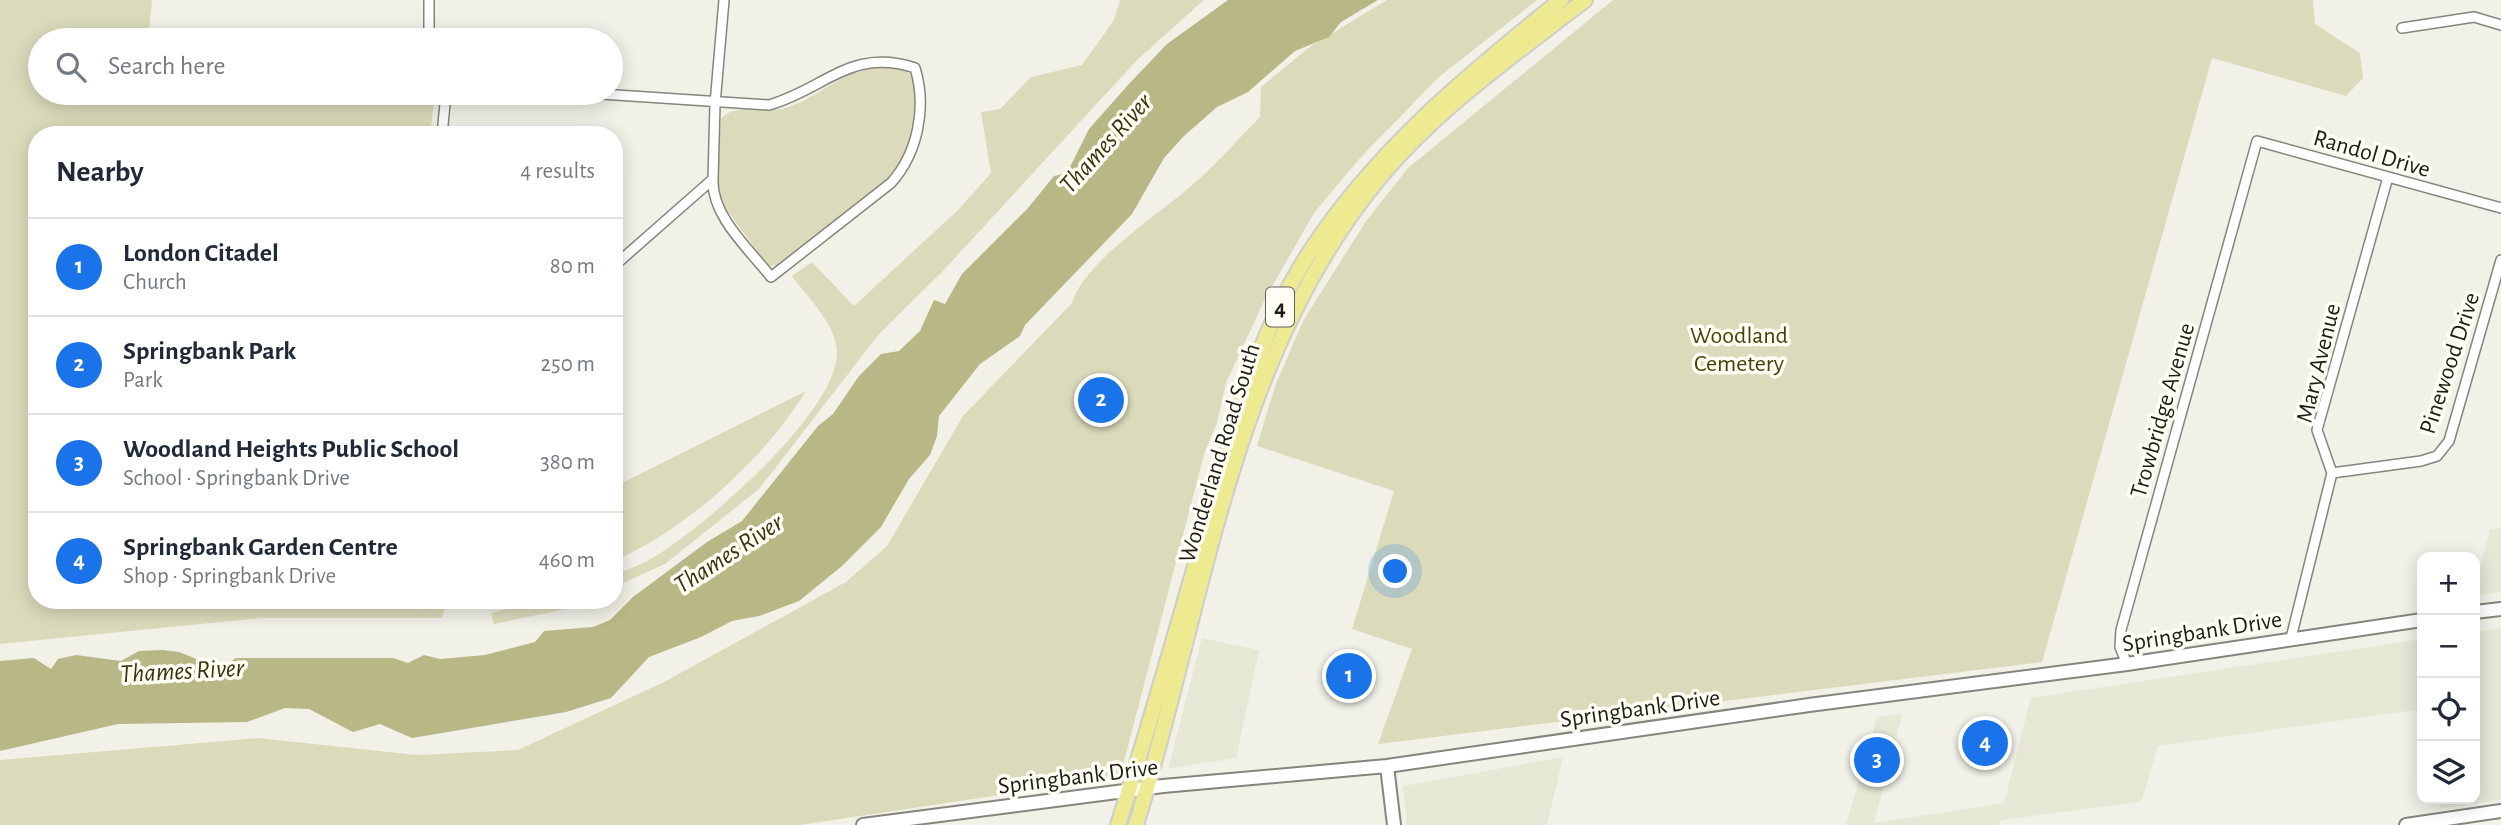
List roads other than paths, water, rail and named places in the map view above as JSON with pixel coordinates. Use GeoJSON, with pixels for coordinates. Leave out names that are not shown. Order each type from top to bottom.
{"type":"FeatureCollection","features":[{"type":"Feature","properties":{"kind":"main road","name":"Wonderland Road South"},"geometry":{"type":"LineString","coordinates":[[1118,825],[1230,436],[1263,342],[1286,294],[1341,208],[1392,146],[1452,91],[1562,0]]}},
{"type":"Feature","properties":{"kind":"main road","name":"Wonderland Road South"},"geometry":{"type":"LineString","coordinates":[[1136,825],[1250,416],[1282,332],[1309,279],[1373,186],[1414,140],[1451,105],[1585,0]]}},
{"type":"Feature","properties":{"kind":"main road"},"geometry":{"type":"LineString","coordinates":[[2480,611],[2501,609]]}},
{"type":"Feature","properties":{"kind":"main road","name":"Springbank Drive"},"geometry":{"type":"LineString","coordinates":[[863,825],[1147,788],[1387,766],[2127,664],[2417,621]]}},
{"type":"Feature","properties":{"kind":"main road"},"geometry":{"type":"LineString","coordinates":[[1387,766],[1394,825]]}},
{"type":"Feature","properties":{"kind":"main road"},"geometry":{"type":"LineString","coordinates":[[2406,825],[2501,811]]}},
{"type":"Feature","properties":{"kind":"street"},"geometry":{"type":"LineString","coordinates":[[429,0],[429,28]]}},
{"type":"Feature","properties":{"kind":"street"},"geometry":{"type":"LineString","coordinates":[[623,96],[715,104],[769,105],[796,97],[829,75],[870,61],[899,63],[915,68],[920,86],[915,144],[907,166],[891,183],[771,277],[724,217],[715,201],[715,104],[724,0]]}},
{"type":"Feature","properties":{"kind":"street"},"geometry":{"type":"LineString","coordinates":[[2402,28],[2473,18],[2501,25]]}},
{"type":"Feature","properties":{"kind":"street"},"geometry":{"type":"LineString","coordinates":[[443,126],[445,105]]}},
{"type":"Feature","properties":{"kind":"street","name":"Randol Drive"},"geometry":{"type":"LineString","coordinates":[[2249,165],[2257,141],[2501,208]]}},
{"type":"Feature","properties":{"kind":"street","name":"Trowbridge Avenue"},"geometry":{"type":"LineString","coordinates":[[2127,664],[2120,647],[2121,629],[2249,165]]}},
{"type":"Feature","properties":{"kind":"street","name":"Mary Avenue"},"geometry":{"type":"LineString","coordinates":[[2332,473],[2317,430],[2388,177]]}},
{"type":"Feature","properties":{"kind":"street"},"geometry":{"type":"LineString","coordinates":[[623,258],[713,179]]}},
{"type":"Feature","properties":{"kind":"street","name":"Pinewood Drive"},"geometry":{"type":"LineString","coordinates":[[2332,473],[2421,461],[2437,456],[2449,441],[2501,260]]}},
{"type":"Feature","properties":{"kind":"street"},"geometry":{"type":"LineString","coordinates":[[2291,638],[2332,473]]}},
{"type":"Feature","properties":{"kind":"water","name":"Thames River"},"geometry":{"type":"Polygon","coordinates":[[[1228,0],[1378,0],[1341,22],[1329,37],[1295,51],[1248,92],[1217,107],[1184,136],[1164,158],[1132,214],[1025,325],[1020,336],[980,364],[939,416],[937,436],[930,455],[909,479],[881,527],[842,566],[799,601],[759,616],[732,621],[701,637],[649,657],[611,698],[566,712],[412,738],[380,724],[353,732],[309,709],[285,708],[247,722],[118,724],[0,751],[0,661],[34,658],[51,669],[58,659],[76,655],[121,661],[139,651],[163,650],[179,652],[219,668],[236,658],[393,658],[408,663],[424,655],[440,659],[485,655],[535,642],[544,631],[593,627],[610,620],[633,597],[707,542],[742,521],[818,426],[833,414],[859,376],[881,354],[899,351],[920,331],[934,300],[945,304],[962,274],[1028,208],[1054,176],[1067,173],[1089,129],[1167,44],[1228,0]]]}},
{"type":"Feature","properties":{"kind":"place","name":"Springbank Park"},"geometry":{"type":"Point","coordinates":[1101,400]}},
{"type":"Feature","properties":{"kind":"place","name":"London Citadel"},"geometry":{"type":"Point","coordinates":[1349,676]}},
{"type":"Feature","properties":{"kind":"place","name":"Springbank Garden Centre"},"geometry":{"type":"Point","coordinates":[1985,743]}},
{"type":"Feature","properties":{"kind":"place","name":"Woodland Heights Public School"},"geometry":{"type":"Point","coordinates":[1877,760]}},
{"type":"Feature","properties":{"kind":"park label","name":"Woodland Cemetery"},"geometry":{"type":"Point","coordinates":[1739,349]}}]}
